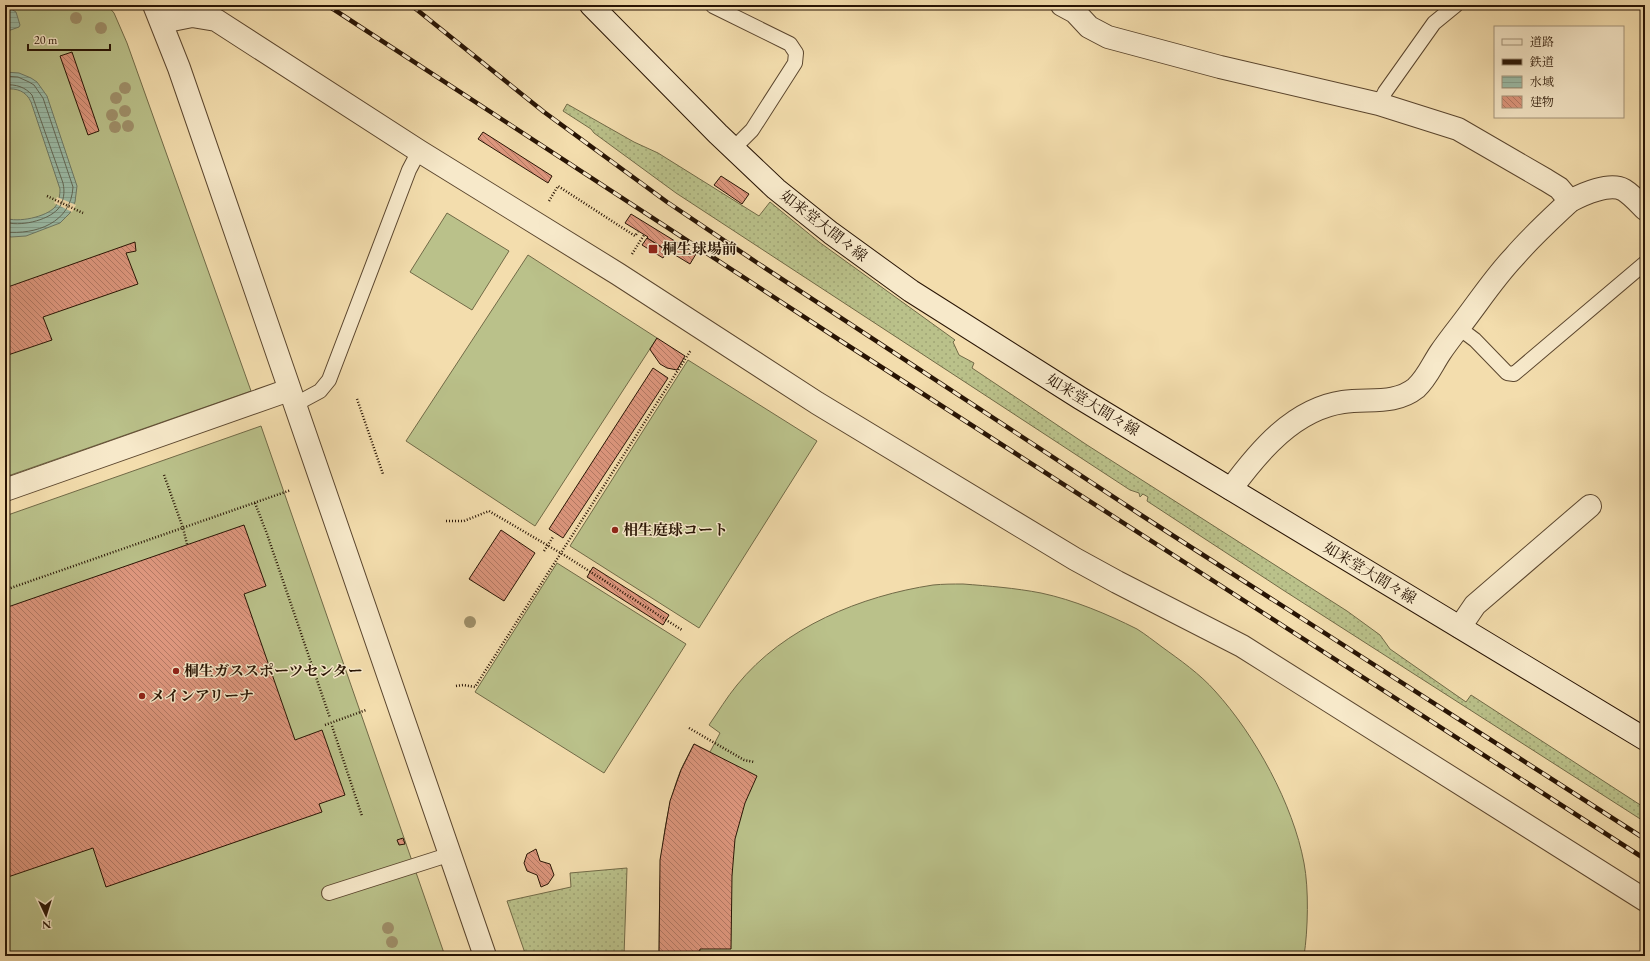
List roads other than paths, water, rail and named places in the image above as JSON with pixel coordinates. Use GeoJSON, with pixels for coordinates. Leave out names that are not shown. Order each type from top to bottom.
{"type":"FeatureCollection","features":[{"type":"Feature","properties":{"kind":"street","name":"如来堂大間々線"},"geometry":{"type":"LineString","coordinates":[[591,5],[733,149],[804,213],[911,291],[1080,398],[1645,739]]}},
{"type":"Feature","properties":{"kind":"street"},"geometry":{"type":"LineString","coordinates":[[1073,7],[1089,27],[1108,37],[1220,67],[1379,104],[1458,129],[1559,188],[1570,202]]}},
{"type":"Feature","properties":{"kind":"street"},"geometry":{"type":"LineString","coordinates":[[485,956],[179,68],[158,13],[216,20],[419,151],[618,274],[830,411],[1075,559],[1242,646],[1645,900]]}},
{"type":"Feature","properties":{"kind":"street"},"geometry":{"type":"LineString","coordinates":[[1231,489],[1245,470],[1282,431],[1296,420],[1314,410],[1329,405],[1343,402],[1391,399],[1409,393],[1422,382],[1440,353],[1514,257],[1570,202],[1581,195],[1598,190],[1613,188],[1623,190],[1645,210]]}},
{"type":"Feature","properties":{"kind":"street"},"geometry":{"type":"LineString","coordinates":[[5,490],[292,397]]}},
{"type":"Feature","properties":{"kind":"street"},"geometry":{"type":"LineString","coordinates":[[1460,627],[1475,605],[1590,506]]}},
{"type":"Feature","properties":{"kind":"lane"},"geometry":{"type":"LineString","coordinates":[[1379,104],[1385,92],[1434,23],[1456,5]]}},
{"type":"Feature","properties":{"kind":"lane"},"geometry":{"type":"LineString","coordinates":[[713,6],[790,44],[796,53],[795,63],[752,130],[733,149]]}},
{"type":"Feature","properties":{"kind":"lane"},"geometry":{"type":"LineString","coordinates":[[292,397],[320,391],[329,380],[409,170],[419,151]]}},
{"type":"Feature","properties":{"kind":"lane"},"geometry":{"type":"LineString","coordinates":[[1459,328],[1475,340],[1507,373],[1514,374],[1645,263]]}},
{"type":"Feature","properties":{"kind":"lane"},"geometry":{"type":"LineString","coordinates":[[329,893],[451,854]]}},
{"type":"Feature","properties":{"kind":"water"},"geometry":{"type":"Polygon","coordinates":[[[5,5],[16,12],[20,25],[19,27],[5,32],[5,5]]]}},
{"type":"Feature","properties":{"kind":"water"},"geometry":{"type":"Polygon","coordinates":[[[5,72],[19,73],[31,78],[37,82],[47,96],[77,186],[75,202],[70,213],[60,223],[26,236],[11,237],[5,235],[5,218],[17,220],[32,218],[51,211],[55,207],[59,198],[60,189],[31,102],[27,95],[21,91],[5,89],[5,72]]]}},
{"type":"Feature","properties":{"kind":"railway"},"geometry":{"type":"LineString","coordinates":[[327,5],[841,341],[1645,859]]}},
{"type":"Feature","properties":{"kind":"railway"},"geometry":{"type":"LineString","coordinates":[[411,5],[544,112],[667,202],[1141,515],[1645,839]]}},
{"type":"Feature","properties":{"kind":"place","name":"桐生球場前"},"geometry":{"type":"Point","coordinates":[653,249]}},
{"type":"Feature","properties":{"kind":"place","name":"相生庭球コート"},"geometry":{"type":"Point","coordinates":[615,530]}},
{"type":"Feature","properties":{"kind":"place","name":"桐生ガススポーツセンター"},"geometry":{"type":"Point","coordinates":[176,671]}},
{"type":"Feature","properties":{"kind":"place","name":"メインアリーナ"},"geometry":{"type":"Point","coordinates":[142,696]}}]}
